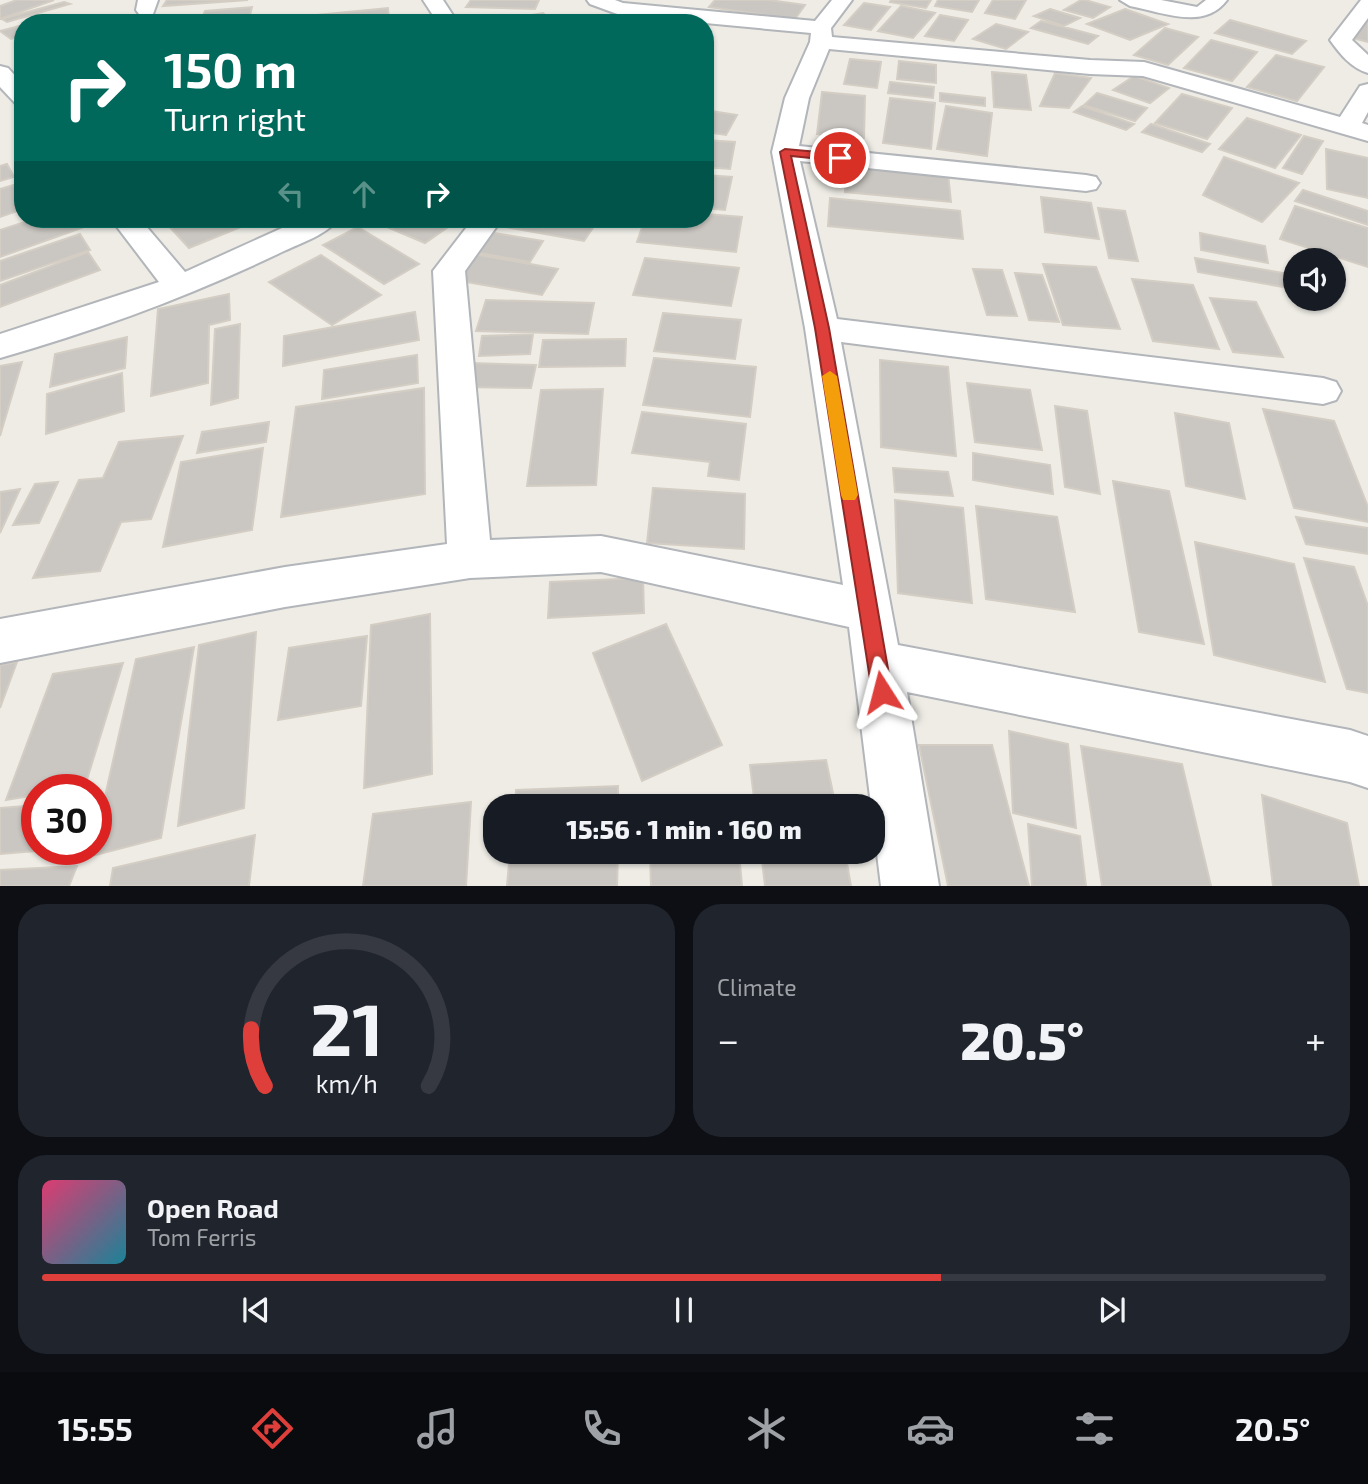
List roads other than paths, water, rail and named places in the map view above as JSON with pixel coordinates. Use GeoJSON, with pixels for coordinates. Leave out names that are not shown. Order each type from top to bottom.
{"type":"FeatureCollection","features":[{"type":"Feature","properties":{"kind":"street"},"geometry":{"type":"LineString","coordinates":[[597,0],[620,9],[694,14]]}},
{"type":"Feature","properties":{"kind":"street"},"geometry":{"type":"LineString","coordinates":[[1130,0],[1199,13],[1207,10],[1217,0]]}},
{"type":"Feature","properties":{"kind":"street"},"geometry":{"type":"LineString","coordinates":[[1368,4],[1341,40],[1350,52],[1368,66]]}},
{"type":"Feature","properties":{"kind":"street"},"geometry":{"type":"LineString","coordinates":[[714,15],[828,23],[1090,66],[1144,69],[1358,130],[1368,91]]}},
{"type":"Feature","properties":{"kind":"street"},"geometry":{"type":"LineString","coordinates":[[828,23],[797,98],[785,152],[822,328],[878,664],[910,886]]}},
{"type":"Feature","properties":{"kind":"street"},"geometry":{"type":"LineString","coordinates":[[0,73],[14,88]]}},
{"type":"Feature","properties":{"kind":"street"},"geometry":{"type":"LineString","coordinates":[[785,152],[1086,183]]}},
{"type":"Feature","properties":{"kind":"street"},"geometry":{"type":"LineString","coordinates":[[132,228],[180,287]]}},
{"type":"Feature","properties":{"kind":"street"},"geometry":{"type":"LineString","coordinates":[[0,346],[123,308],[180,287],[308,228]]}},
{"type":"Feature","properties":{"kind":"street"},"geometry":{"type":"LineString","coordinates":[[470,559],[449,271],[481,228]]}},
{"type":"Feature","properties":{"kind":"street"},"geometry":{"type":"LineString","coordinates":[[822,328],[1323,391]]}},
{"type":"Feature","properties":{"kind":"street"},"geometry":{"type":"LineString","coordinates":[[0,641],[285,587],[470,559],[601,554],[869,611]]}},
{"type":"Feature","properties":{"kind":"street"},"geometry":{"type":"LineString","coordinates":[[878,664],[1350,756],[1368,762]]}}]}
